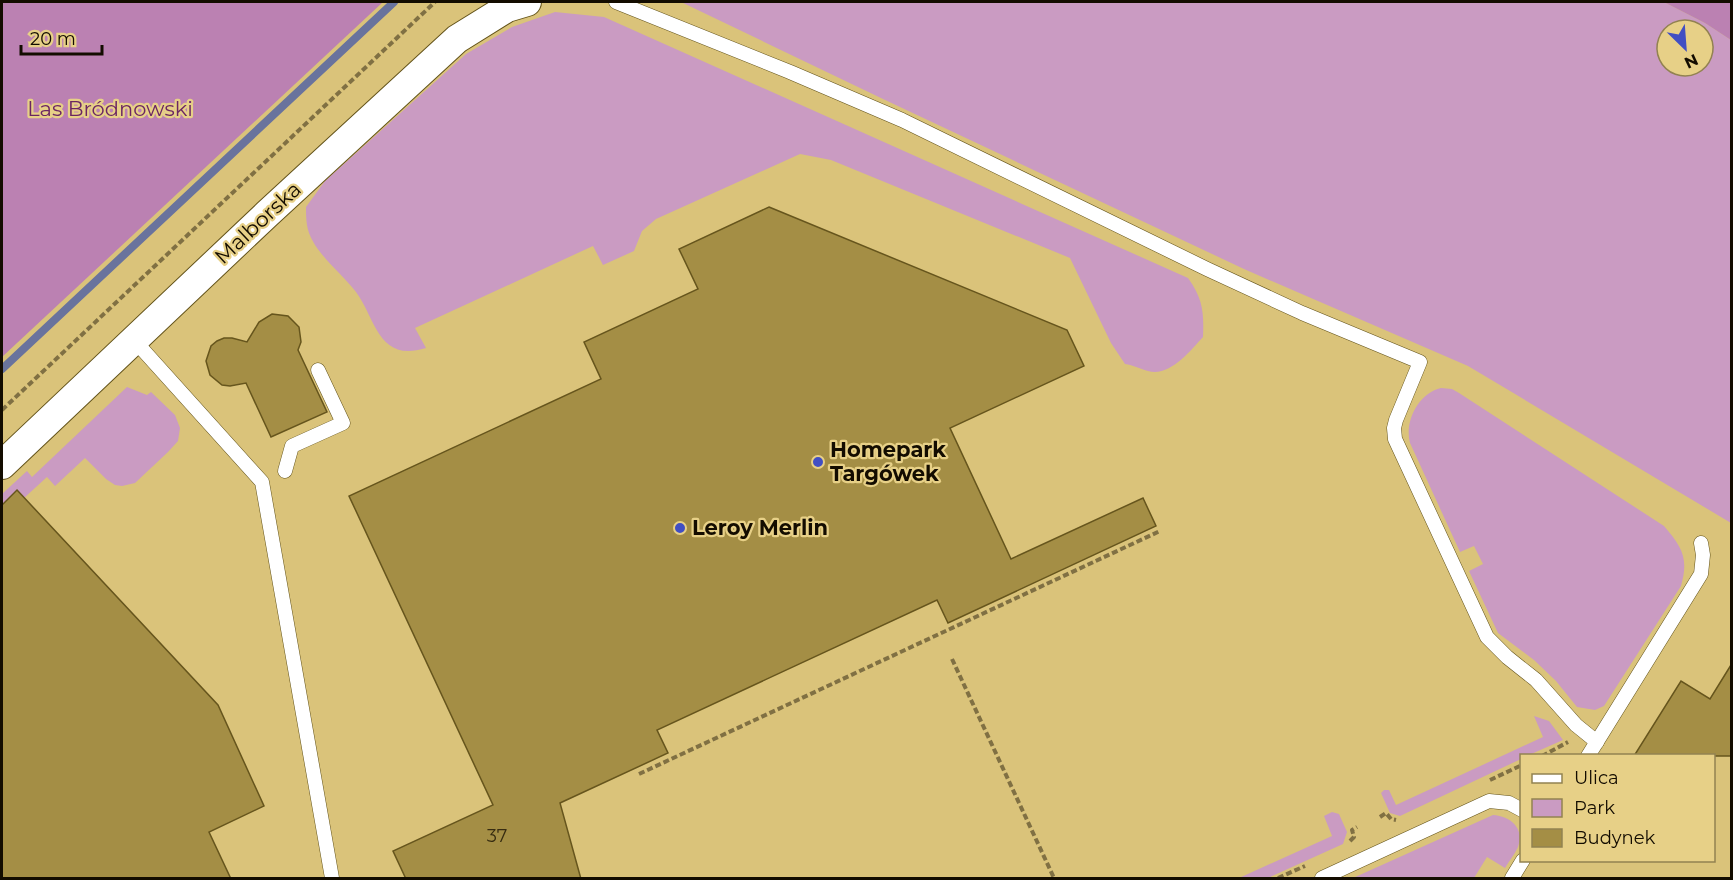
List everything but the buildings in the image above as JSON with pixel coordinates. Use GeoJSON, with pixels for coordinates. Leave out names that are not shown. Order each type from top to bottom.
{"type":"FeatureCollection","features":[{"type":"Feature","properties":{"kind":"street","name":"Malborska"},"geometry":{"type":"LineString","coordinates":[[2,465],[457,39],[507,8],[527,2]]}},
{"type":"Feature","properties":{"kind":"lane"},"geometry":{"type":"LineString","coordinates":[[616,2],[902,120],[1206,269],[1302,313],[1420,362],[1396,420],[1394,428],[1398,447],[1487,638],[1536,680],[1562,712],[1597,742]]}},
{"type":"Feature","properties":{"kind":"lane"},"geometry":{"type":"LineString","coordinates":[[134,340],[262,482],[332,879]]}},
{"type":"Feature","properties":{"kind":"lane"},"geometry":{"type":"LineString","coordinates":[[285,471],[292,446],[343,423],[318,370]]}},
{"type":"Feature","properties":{"kind":"lane"},"geometry":{"type":"LineString","coordinates":[[1589,754],[1701,574],[1704,564],[1701,543]]}},
{"type":"Feature","properties":{"kind":"lane"},"geometry":{"type":"LineString","coordinates":[[1322,879],[1489,801],[1509,803],[1520,809]]}},
{"type":"Feature","properties":{"kind":"lane"},"geometry":{"type":"LineString","coordinates":[[1512,879],[1522,862]]}},
{"type":"Feature","properties":{"kind":"path"},"geometry":{"type":"LineString","coordinates":[[2,410],[435,2]]}},
{"type":"Feature","properties":{"kind":"path"},"geometry":{"type":"LineString","coordinates":[[639,774],[1160,531]]}},
{"type":"Feature","properties":{"kind":"path"},"geometry":{"type":"LineString","coordinates":[[952,659],[1054,879]]}},
{"type":"Feature","properties":{"kind":"path"},"geometry":{"type":"LineString","coordinates":[[1546,754],[1565,745],[1580,729]]}},
{"type":"Feature","properties":{"kind":"green space","name":"Las Bródnowski"},"geometry":{"type":"Polygon","coordinates":[[[2,2],[383,2],[2,357],[2,2]]]}},
{"type":"Feature","properties":{"kind":"green space"},"geometry":{"type":"Polygon","coordinates":[[[681,2],[1664,2],[1695,18],[1655,18],[1655,78],[1715,78],[1715,30],[1731,40],[1731,523],[1468,366],[1244,269],[681,2]]]}},
{"type":"Feature","properties":{"kind":"green space"},"geometry":{"type":"Polygon","coordinates":[[[1664,2],[1731,2],[1731,40],[1715,30],[1715,18],[1695,18],[1664,2]]]}},
{"type":"Feature","properties":{"kind":"green space"},"geometry":{"type":"Polygon","coordinates":[[[555,12],[604,17],[1188,278],[1202,306],[1203,337],[1172,367],[1164,370],[1148,371],[1125,364],[1111,343],[1070,258],[831,160],[800,154],[656,219],[642,231],[634,251],[603,265],[593,246],[415,328],[426,348],[410,351],[388,344],[380,336],[356,292],[314,244],[307,225],[306,207],[325,181],[466,54],[512,27],[555,12]]]}},
{"type":"Feature","properties":{"kind":"green space"},"geometry":{"type":"Polygon","coordinates":[[[127,387],[147,395],[151,392],[175,415],[180,428],[178,441],[168,452],[135,483],[122,486],[115,485],[106,479],[85,458],[55,486],[47,477],[24,498],[17,491],[2,505],[2,494],[27,471],[32,477],[127,387]]]}},
{"type":"Feature","properties":{"kind":"green space"},"geometry":{"type":"Polygon","coordinates":[[[1441,388],[1452,389],[1459,393],[1664,526],[1679,547],[1684,560],[1681,586],[1604,706],[1595,710],[1577,707],[1556,681],[1534,660],[1498,633],[1469,571],[1483,564],[1474,546],[1460,552],[1410,443],[1409,426],[1415,409],[1426,396],[1441,388]]]}},
{"type":"Feature","properties":{"kind":"green space"},"geometry":{"type":"Polygon","coordinates":[[[1534,716],[1549,721],[1563,740],[1531,754],[1520,754],[1520,759],[1400,816],[1390,813],[1381,793],[1389,790],[1396,805],[1543,737],[1534,716]]]}},
{"type":"Feature","properties":{"kind":"green space"},"geometry":{"type":"Polygon","coordinates":[[[1332,812],[1339,814],[1347,832],[1343,844],[1268,878],[1239,878],[1332,836],[1324,816],[1332,812]]]}},
{"type":"Feature","properties":{"kind":"green space"},"geometry":{"type":"Polygon","coordinates":[[[1493,815],[1505,818],[1518,829],[1520,840],[1518,847],[1505,868],[1487,857],[1474,878],[1353,878],[1493,815]]]}},
{"type":"Feature","properties":{"kind":"waterway"},"geometry":{"type":"LineString","coordinates":[[2,369],[394,2]]}},
{"type":"Feature","properties":{"kind":"place","name":"Homepark Targówek"},"geometry":{"type":"Point","coordinates":[818,462]}},
{"type":"Feature","properties":{"kind":"place","name":"Leroy Merlin"},"geometry":{"type":"Point","coordinates":[680,528]}}]}
